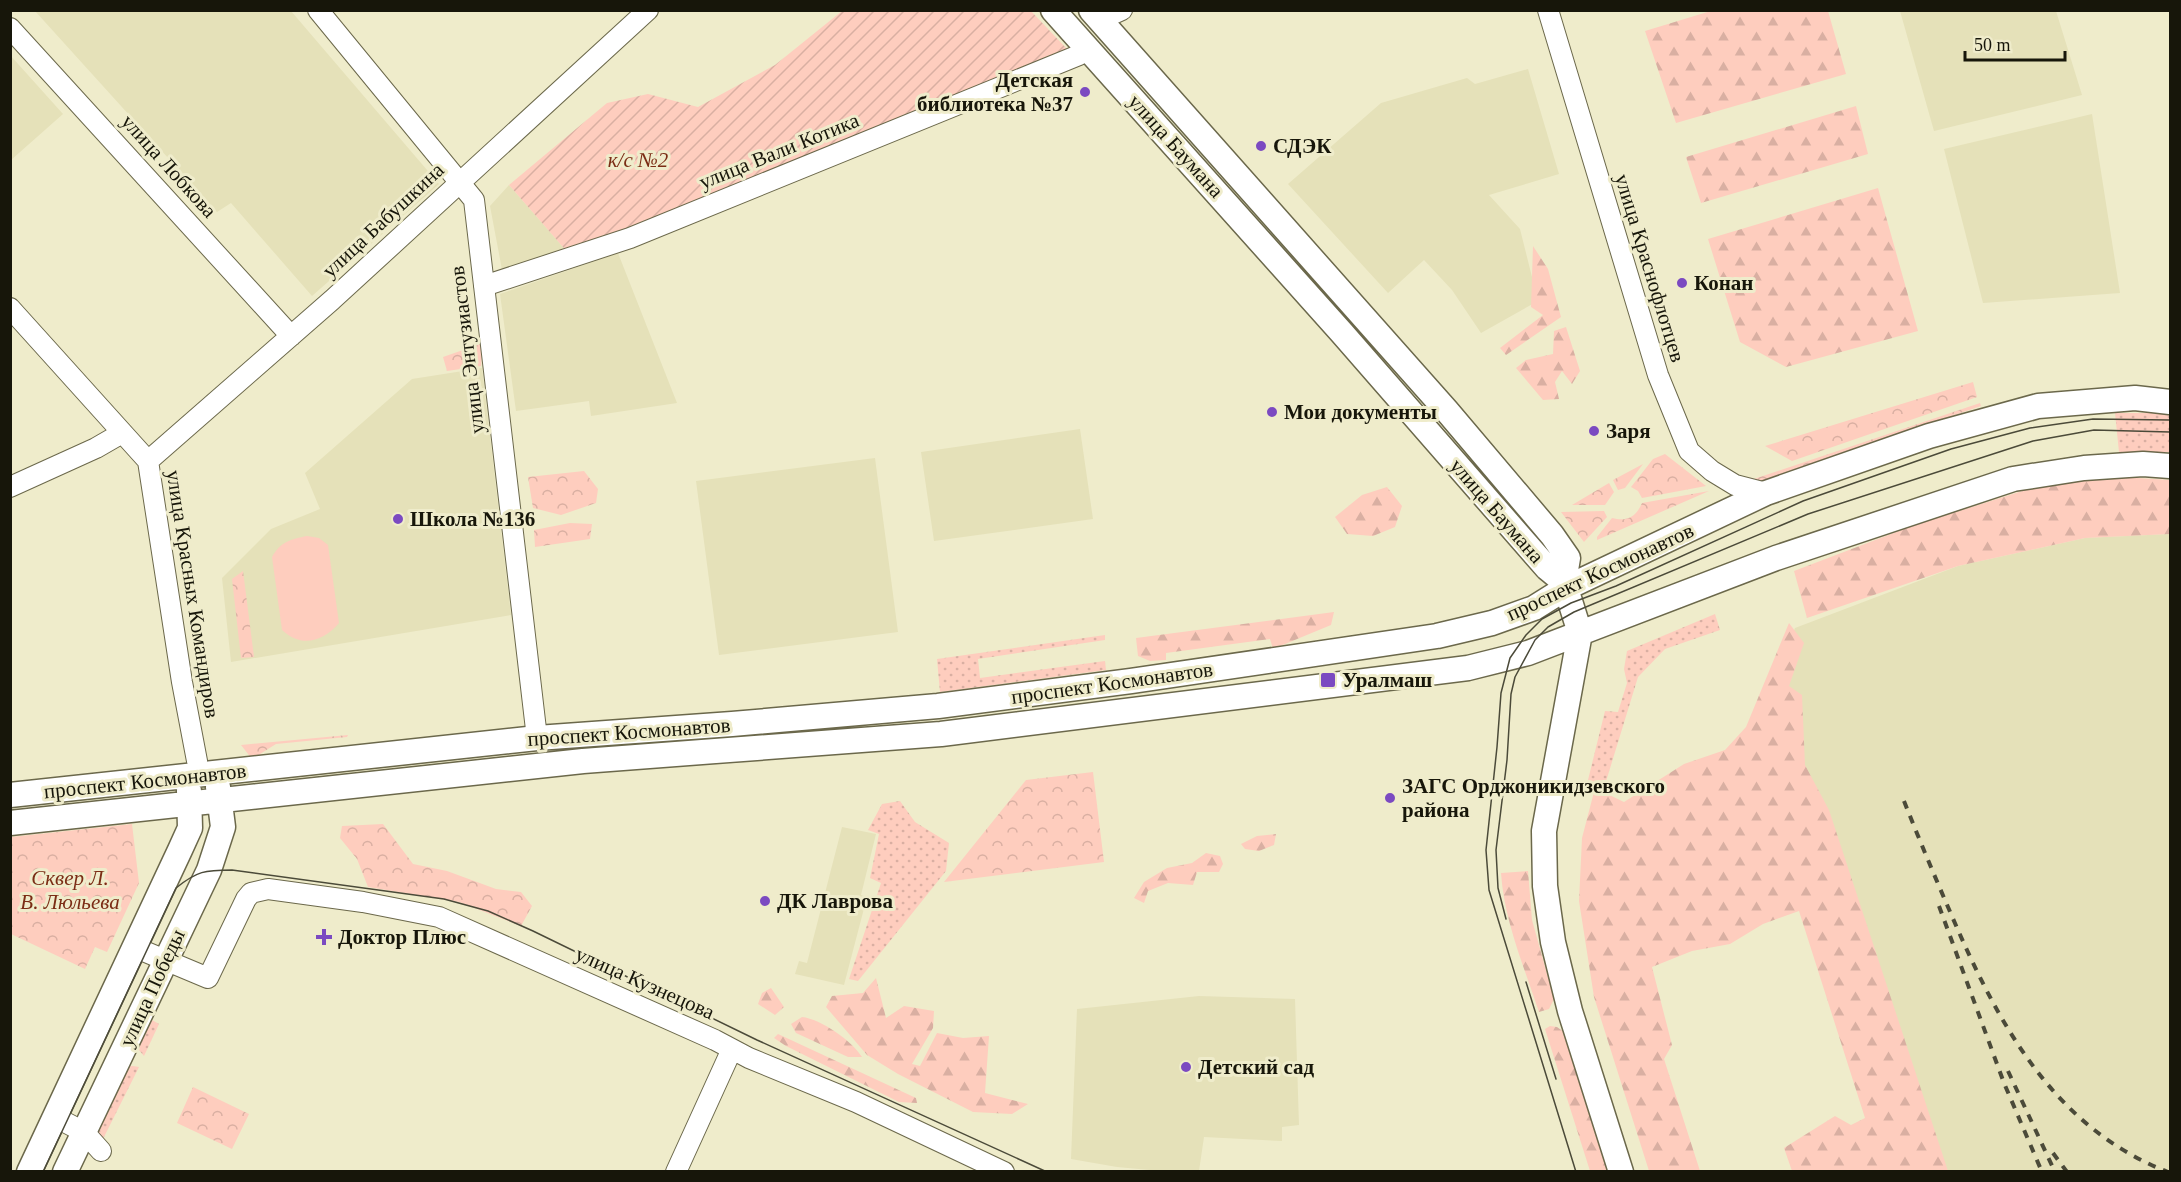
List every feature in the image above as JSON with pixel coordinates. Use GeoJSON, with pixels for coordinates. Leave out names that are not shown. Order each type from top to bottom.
{"type":"FeatureCollection","features":[{"type":"Feature","properties":{"kind":"main road","name":"улица Баумана"},"geometry":{"type":"LineString","coordinates":[[1053,10],[1319,307],[1547,568],[1565,585]]}},
{"type":"Feature","properties":{"kind":"main road","name":"улица Баумана"},"geometry":{"type":"LineString","coordinates":[[1095,15],[1447,411],[1552,536],[1568,558],[1565,585]]}},
{"type":"Feature","properties":{"kind":"main road","name":"проспект Космонавтов"},"geometry":{"type":"LineString","coordinates":[[10,795],[200,770],[537,738],[938,706],[1437,636],[1492,623],[1534,608],[1565,585],[1766,493],[1929,436],[2038,406],[2135,398],[2170,402]]}},
{"type":"Feature","properties":{"kind":"main road","name":"проспект Космонавтов"},"geometry":{"type":"LineString","coordinates":[[10,823],[583,761],[940,734],[1468,668],[1528,653],[1776,558],[2013,479],[2084,468],[2143,464],[2170,466]]}},
{"type":"Feature","properties":{"kind":"main road"},"geometry":{"type":"LineString","coordinates":[[1565,585],[1580,633],[1544,831],[1545,886],[1553,942],[1570,1011],[1621,1172]]}},
{"type":"Feature","properties":{"kind":"main road","name":"улица Победы"},"geometry":{"type":"LineString","coordinates":[[65,1172],[215,854],[223,827],[220,802],[200,770]]}},
{"type":"Feature","properties":{"kind":"main road","name":"улица Победы"},"geometry":{"type":"LineString","coordinates":[[30,1172],[190,828],[190,804],[200,770]]}},
{"type":"Feature","properties":{"kind":"street","name":"улица Энтузиастов"},"geometry":{"type":"LineString","coordinates":[[318,10],[474,200],[537,738]]}},
{"type":"Feature","properties":{"kind":"street","name":"улица Бабушкина"},"geometry":{"type":"LineString","coordinates":[[148,461],[291,336],[648,10]]}},
{"type":"Feature","properties":{"kind":"street"},"geometry":{"type":"LineString","coordinates":[[1095,15],[1122,10]]}},
{"type":"Feature","properties":{"kind":"street","name":"улица Краснофлотцев"},"geometry":{"type":"LineString","coordinates":[[1548,10],[1658,375],[1689,451],[1712,471],[1735,485],[1766,493]]}},
{"type":"Feature","properties":{"kind":"street","name":"улица Лобкова"},"geometry":{"type":"LineString","coordinates":[[10,28],[291,336]]}},
{"type":"Feature","properties":{"kind":"street","name":"улица Вали Котика"},"geometry":{"type":"LineString","coordinates":[[484,286],[630,238],[1079,55],[1088,49]]}},
{"type":"Feature","properties":{"kind":"street","name":"улица Красных Командиров"},"geometry":{"type":"LineString","coordinates":[[10,308],[148,461],[184,693],[200,770]]}},
{"type":"Feature","properties":{"kind":"street"},"geometry":{"type":"LineString","coordinates":[[10,487],[122,434]]}},
{"type":"Feature","properties":{"kind":"street","name":"улица Кузнецова"},"geometry":{"type":"LineString","coordinates":[[165,960],[208,978],[246,898],[252,893],[268,889],[363,902],[439,917],[856,1102],[1004,1172]]}},
{"type":"Feature","properties":{"kind":"street"},"geometry":{"type":"LineString","coordinates":[[134,947],[165,960]]}},
{"type":"Feature","properties":{"kind":"street"},"geometry":{"type":"LineString","coordinates":[[676,1172],[724,1045]]}},
{"type":"Feature","properties":{"kind":"street"},"geometry":{"type":"LineString","coordinates":[[55,1117],[84,1132],[100,1151]]}},
{"type":"Feature","properties":{"kind":"shaded area"},"geometry":{"type":"Polygon","coordinates":[[[35,11],[291,11],[439,184],[312,296],[231,203],[217,212],[35,11]]]}},
{"type":"Feature","properties":{"kind":"shaded area"},"geometry":{"type":"Polygon","coordinates":[[[1900,11],[2056,11],[2082,95],[1934,131],[1900,11]]]}},
{"type":"Feature","properties":{"kind":"shaded area"},"geometry":{"type":"Polygon","coordinates":[[[10,55],[63,114],[11,160],[10,160],[10,55]]]}},
{"type":"Feature","properties":{"kind":"shaded area"},"geometry":{"type":"Polygon","coordinates":[[[1528,69],[1559,174],[1489,195],[1520,229],[1538,301],[1481,333],[1452,290],[1424,260],[1388,293],[1288,184],[1381,103],[1467,78],[1475,84],[1528,69]]]}},
{"type":"Feature","properties":{"kind":"shaded area"},"geometry":{"type":"Polygon","coordinates":[[[2092,114],[2120,293],[1983,303],[1944,149],[2092,114]]]}},
{"type":"Feature","properties":{"kind":"shaded area"},"geometry":{"type":"Polygon","coordinates":[[[509,185],[569,254],[503,275],[490,206],[509,185]]]}},
{"type":"Feature","properties":{"kind":"shaded area"},"geometry":{"type":"Polygon","coordinates":[[[618,253],[677,403],[591,416],[589,401],[516,411],[500,294],[618,253]]]}},
{"type":"Feature","properties":{"kind":"shaded area","name":"Школа №136"},"geometry":{"type":"Polygon","coordinates":[[[482,368],[511,615],[231,662],[222,578],[271,529],[320,509],[305,473],[412,379],[482,368]]]}},
{"type":"Feature","properties":{"kind":"shaded area"},"geometry":{"type":"Polygon","coordinates":[[[1080,429],[1093,519],[934,541],[921,452],[1080,429]]]}},
{"type":"Feature","properties":{"kind":"shaded area"},"geometry":{"type":"Polygon","coordinates":[[[875,458],[898,632],[719,655],[696,481],[875,458]]]}},
{"type":"Feature","properties":{"kind":"shaded area"},"geometry":{"type":"Polygon","coordinates":[[[2170,534],[2170,1171],[1890,1171],[1751,728],[1795,628],[1958,566],[2085,538],[2170,534]]]}},
{"type":"Feature","properties":{"kind":"shaded area"},"geometry":{"type":"Polygon","coordinates":[[[842,827],[876,834],[861,895],[867,897],[844,985],[795,974],[799,961],[807,963],[842,827]]]}},
{"type":"Feature","properties":{"kind":"shaded area","name":"Детский сад"},"geometry":{"type":"Polygon","coordinates":[[[1199,996],[1295,999],[1299,1125],[1282,1127],[1282,1141],[1204,1137],[1199,1171],[1160,1171],[1117,1167],[1071,1159],[1077,1009],[1199,996]]]}},
{"type":"Feature","properties":{"kind":"green space"},"geometry":{"type":"Polygon","coordinates":[[[1714,10],[1828,11],[1846,74],[1676,123],[1645,31],[1714,10]]]}},
{"type":"Feature","properties":{"kind":"green space","name":"к/с №2"},"geometry":{"type":"Polygon","coordinates":[[[842,11],[1031,11],[1067,49],[569,254],[509,185],[607,103],[648,94],[698,107],[775,65],[842,11]]]}},
{"type":"Feature","properties":{"kind":"green space"},"geometry":{"type":"Polygon","coordinates":[[[1856,106],[1868,154],[1701,203],[1686,157],[1856,106]]]}},
{"type":"Feature","properties":{"kind":"green space"},"geometry":{"type":"Polygon","coordinates":[[[1878,188],[1918,331],[1786,367],[1740,342],[1708,239],[1878,188]]]}},
{"type":"Feature","properties":{"kind":"green space"},"geometry":{"type":"Polygon","coordinates":[[[1533,246],[1548,269],[1561,317],[1506,355],[1500,348],[1543,315],[1531,307],[1533,246]]]}},
{"type":"Feature","properties":{"kind":"green space"},"geometry":{"type":"Polygon","coordinates":[[[1566,327],[1580,371],[1572,384],[1562,371],[1555,382],[1559,399],[1543,400],[1516,368],[1526,360],[1553,354],[1554,331],[1566,327]]]}},
{"type":"Feature","properties":{"kind":"green space"},"geometry":{"type":"Polygon","coordinates":[[[483,343],[481,366],[447,371],[443,357],[483,343]]]}},
{"type":"Feature","properties":{"kind":"green space"},"geometry":{"type":"Polygon","coordinates":[[[1973,382],[1977,397],[1792,461],[1765,446],[1973,382]]]}},
{"type":"Feature","properties":{"kind":"green space"},"geometry":{"type":"Polygon","coordinates":[[[1980,403],[1981,406],[1755,483],[1748,481],[1980,403]]]}},
{"type":"Feature","properties":{"kind":"green space"},"geometry":{"type":"Polygon","coordinates":[[[2115,413],[2170,413],[2170,452],[2119,452],[2115,413]]]}},
{"type":"Feature","properties":{"kind":"green space"},"geometry":{"type":"Polygon","coordinates":[[[1665,454],[1706,486],[1642,498],[1638,491],[1631,487],[1653,459],[1665,454]]]}},
{"type":"Feature","properties":{"kind":"green space"},"geometry":{"type":"Polygon","coordinates":[[[1643,464],[1625,488],[1618,490],[1613,480],[1643,464]]]}},
{"type":"Feature","properties":{"kind":"green space"},"geometry":{"type":"Polygon","coordinates":[[[584,471],[598,489],[596,503],[561,515],[533,508],[528,477],[584,471]]]}},
{"type":"Feature","properties":{"kind":"green space"},"geometry":{"type":"Polygon","coordinates":[[[2121,477],[2170,480],[2170,534],[2085,538],[1958,566],[1807,618],[1794,571],[1912,526],[2041,485],[2121,477]]]}},
{"type":"Feature","properties":{"kind":"green space"},"geometry":{"type":"Polygon","coordinates":[[[1609,483],[1614,492],[1605,505],[1572,505],[1609,483]]]}},
{"type":"Feature","properties":{"kind":"green space"},"geometry":{"type":"Polygon","coordinates":[[[1387,487],[1402,506],[1395,527],[1373,536],[1347,534],[1335,517],[1362,495],[1387,487]]]}},
{"type":"Feature","properties":{"kind":"green space"},"geometry":{"type":"Polygon","coordinates":[[[1709,491],[1597,540],[1612,518],[1627,519],[1637,512],[1642,503],[1709,491]]]}},
{"type":"Feature","properties":{"kind":"green space"},"geometry":{"type":"Polygon","coordinates":[[[1604,511],[1607,517],[1584,542],[1561,512],[1604,511]]]}},
{"type":"Feature","properties":{"kind":"green space"},"geometry":{"type":"Polygon","coordinates":[[[570,523],[592,524],[590,539],[535,547],[534,530],[570,523]]]}},
{"type":"Feature","properties":{"kind":"green space"},"geometry":{"type":"Polygon","coordinates":[[[307,536],[319,538],[328,545],[339,623],[326,635],[304,641],[289,636],[282,630],[272,557],[287,542],[307,536]]]}},
{"type":"Feature","properties":{"kind":"green space"},"geometry":{"type":"Polygon","coordinates":[[[243,571],[254,657],[241,658],[232,579],[243,571]]]}},
{"type":"Feature","properties":{"kind":"green space"},"geometry":{"type":"Polygon","coordinates":[[[1334,612],[1331,625],[1273,649],[1270,639],[1166,653],[1166,660],[1150,661],[1138,656],[1136,638],[1334,612]]]}},
{"type":"Feature","properties":{"kind":"green space"},"geometry":{"type":"Polygon","coordinates":[[[1715,614],[1720,630],[1665,649],[1638,677],[1604,788],[1587,784],[1605,711],[1618,712],[1627,683],[1624,669],[1627,651],[1715,614]]]}},
{"type":"Feature","properties":{"kind":"green space"},"geometry":{"type":"Polygon","coordinates":[[[1789,623],[1804,643],[1789,686],[1802,695],[1805,765],[1829,810],[1948,1171],[1792,1171],[1784,1148],[1835,1116],[1851,1125],[1865,1118],[1799,911],[1763,924],[1730,944],[1692,951],[1652,967],[1672,1045],[1664,1059],[1700,1171],[1649,1171],[1594,997],[1579,901],[1582,838],[1595,788],[1624,802],[1684,764],[1725,750],[1746,727],[1789,623]]]}},
{"type":"Feature","properties":{"kind":"green space"},"geometry":{"type":"Polygon","coordinates":[[[1105,635],[1105,640],[978,659],[980,678],[1105,661],[1106,670],[940,692],[937,659],[1105,635]]]}},
{"type":"Feature","properties":{"kind":"green space"},"geometry":{"type":"Polygon","coordinates":[[[348,735],[347,737],[276,744],[252,759],[241,745],[348,735]]]}},
{"type":"Feature","properties":{"kind":"green space"},"geometry":{"type":"Polygon","coordinates":[[[1093,772],[1104,862],[944,882],[1026,780],[1093,772]]]}},
{"type":"Feature","properties":{"kind":"green space"},"geometry":{"type":"Polygon","coordinates":[[[900,801],[915,822],[949,843],[946,871],[858,981],[849,979],[881,883],[870,878],[879,834],[868,830],[882,804],[900,801]]]}},
{"type":"Feature","properties":{"kind":"green space","name":"Сквер Л. В. Люльева"},"geometry":{"type":"Polygon","coordinates":[[[132,824],[139,883],[107,952],[95,947],[85,969],[11,934],[11,837],[132,824]]]}},
{"type":"Feature","properties":{"kind":"green space"},"geometry":{"type":"Polygon","coordinates":[[[383,824],[413,864],[447,871],[496,889],[521,892],[532,906],[521,926],[459,902],[368,887],[357,859],[340,838],[342,826],[383,824]]]}},
{"type":"Feature","properties":{"kind":"green space"},"geometry":{"type":"Polygon","coordinates":[[[1276,834],[1274,845],[1259,851],[1245,849],[1241,844],[1257,836],[1276,834]]]}},
{"type":"Feature","properties":{"kind":"green space"},"geometry":{"type":"Polygon","coordinates":[[[1206,853],[1220,856],[1223,864],[1219,872],[1197,872],[1193,885],[1168,883],[1148,891],[1144,903],[1134,898],[1144,882],[1167,868],[1192,863],[1206,853]]]}},
{"type":"Feature","properties":{"kind":"green space"},"geometry":{"type":"Polygon","coordinates":[[[1528,871],[1532,920],[1554,999],[1549,1009],[1539,1012],[1510,926],[1501,873],[1528,871]]]}},
{"type":"Feature","properties":{"kind":"green space"},"geometry":{"type":"Polygon","coordinates":[[[876,978],[886,1018],[904,1006],[934,1011],[933,1028],[912,1064],[920,1066],[937,1033],[963,1038],[989,1036],[985,1093],[1028,1104],[1012,1114],[973,1112],[898,1074],[867,1055],[826,1007],[832,996],[863,993],[876,978]]]}},
{"type":"Feature","properties":{"kind":"green space"},"geometry":{"type":"Polygon","coordinates":[[[771,988],[784,1007],[775,1015],[758,1004],[762,993],[771,988]]]}},
{"type":"Feature","properties":{"kind":"green space"},"geometry":{"type":"Polygon","coordinates":[[[145,1016],[159,1024],[144,1056],[133,1043],[145,1016]]]}},
{"type":"Feature","properties":{"kind":"green space"},"geometry":{"type":"Polygon","coordinates":[[[802,1017],[818,1022],[835,1032],[851,1044],[862,1057],[848,1057],[796,1033],[791,1024],[802,1017]]]}},
{"type":"Feature","properties":{"kind":"green space"},"geometry":{"type":"Polygon","coordinates":[[[1550,1026],[1557,1027],[1564,1032],[1610,1171],[1590,1171],[1545,1029],[1550,1026]]]}},
{"type":"Feature","properties":{"kind":"green space"},"geometry":{"type":"Polygon","coordinates":[[[778,1034],[916,1098],[917,1103],[899,1102],[786,1046],[774,1038],[778,1034]]]}},
{"type":"Feature","properties":{"kind":"green space"},"geometry":{"type":"Polygon","coordinates":[[[122,1067],[139,1067],[100,1145],[90,1134],[122,1067]]]}},
{"type":"Feature","properties":{"kind":"green space"},"geometry":{"type":"Polygon","coordinates":[[[193,1087],[249,1114],[232,1149],[177,1123],[193,1087]]]}},
{"type":"Feature","properties":{"kind":"tram line"},"geometry":{"type":"LineString","coordinates":[[1576,1172],[1489,890],[1486,850],[1501,693],[1510,658],[1526,635],[1542,619],[1571,603],[1616,586],[1803,501],[1951,449],[2030,428],[2093,419],[2170,420]]}},
{"type":"Feature","properties":{"kind":"tram line"},"geometry":{"type":"LineString","coordinates":[[1506,919],[1498,888],[1496,850],[1507,760],[1511,694],[1515,677],[1535,640],[1548,627],[1574,612],[1808,514],[2033,441],[2094,430],[2170,432]]}},
{"type":"Feature","properties":{"kind":"tram line"},"geometry":{"type":"LineString","coordinates":[[43,1172],[176,888],[190,878],[215,870],[232,870],[444,899],[488,911],[757,1040],[1047,1172]]}},
{"type":"Feature","properties":{"kind":"tram line"},"geometry":{"type":"LineString","coordinates":[[1526,982],[1556,1079]]}},
{"type":"Feature","properties":{"kind":"railway"},"geometry":{"type":"LineString","coordinates":[[1904,801],[1969,954],[2009,1031],[2033,1066],[2060,1099],[2092,1128],[2127,1152],[2168,1172]]}},
{"type":"Feature","properties":{"kind":"railway"},"geometry":{"type":"LineString","coordinates":[[1939,906],[2004,1083],[2042,1172]]}},
{"type":"Feature","properties":{"kind":"railway"},"geometry":{"type":"LineString","coordinates":[[2008,1071],[2055,1172]]}},
{"type":"Feature","properties":{"kind":"railway"},"geometry":{"type":"LineString","coordinates":[[2053,1153],[2067,1172]]}},
{"type":"Feature","properties":{"kind":"place","name":"Детская библиотека №37"},"geometry":{"type":"Point","coordinates":[1085,92]}},
{"type":"Feature","properties":{"kind":"place","name":"СДЭК"},"geometry":{"type":"Point","coordinates":[1261,146]}},
{"type":"Feature","properties":{"kind":"place","name":"Конан"},"geometry":{"type":"Point","coordinates":[1682,283]}},
{"type":"Feature","properties":{"kind":"place","name":"Мои документы"},"geometry":{"type":"Point","coordinates":[1272,412]}},
{"type":"Feature","properties":{"kind":"place","name":"Заря"},"geometry":{"type":"Point","coordinates":[1594,431]}},
{"type":"Feature","properties":{"kind":"place","name":"Школа №136"},"geometry":{"type":"Point","coordinates":[398,519]}},
{"type":"Feature","properties":{"kind":"place","name":"Уралмаш"},"geometry":{"type":"Point","coordinates":[1328,680]}},
{"type":"Feature","properties":{"kind":"place","name":"ЗАГС Орджоникидзевского района"},"geometry":{"type":"Point","coordinates":[1390,798]}},
{"type":"Feature","properties":{"kind":"place","name":"ДК Лаврова"},"geometry":{"type":"Point","coordinates":[765,901]}},
{"type":"Feature","properties":{"kind":"place","name":"Доктор Плюс"},"geometry":{"type":"Point","coordinates":[324,937]}},
{"type":"Feature","properties":{"kind":"place","name":"Детский сад"},"geometry":{"type":"Point","coordinates":[1186,1067]}}]}
